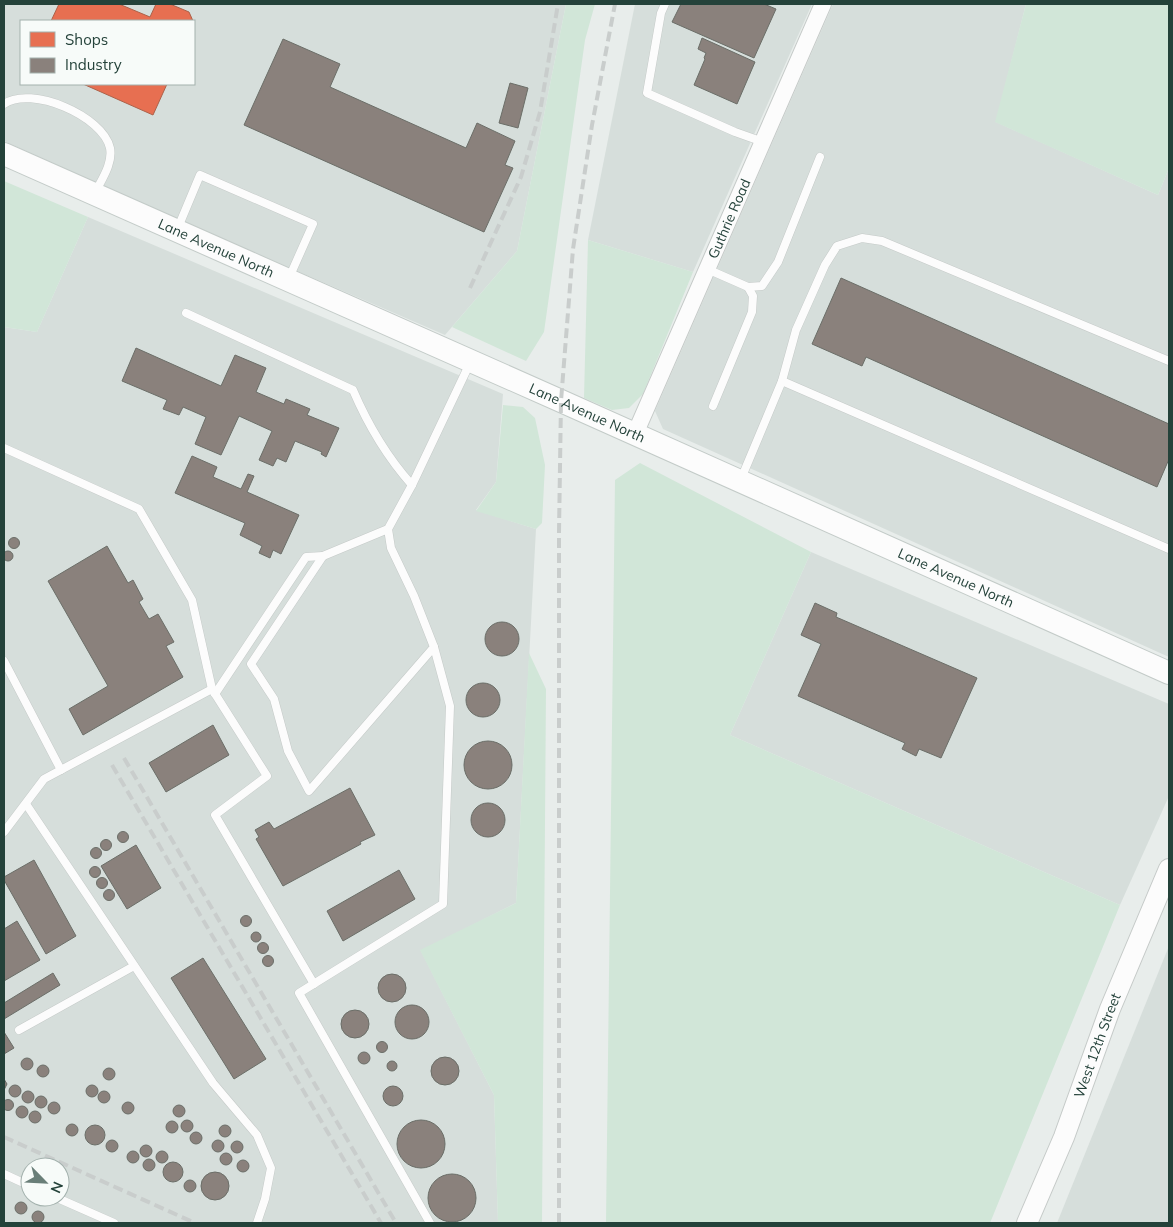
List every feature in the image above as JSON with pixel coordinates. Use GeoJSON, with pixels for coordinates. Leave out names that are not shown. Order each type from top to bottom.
{"type":"FeatureCollection","features":[{"type":"Feature","properties":{"kind":"main road","name":"Lane Avenue North"},"geometry":{"type":"LineString","coordinates":[[4,154],[1169,673]]}},
{"type":"Feature","properties":{"kind":"street","name":"Guthrie Road"},"geometry":{"type":"LineString","coordinates":[[635,434],[823,4]]}},
{"type":"Feature","properties":{"kind":"street","name":"West 12th Street"},"geometry":{"type":"LineString","coordinates":[[1027,1223],[1064,1137],[1110,1009],[1169,869]]}},
{"type":"Feature","properties":{"kind":"lane"},"geometry":{"type":"LineString","coordinates":[[665,4],[647,93],[763,142]]}},
{"type":"Feature","properties":{"kind":"lane"},"geometry":{"type":"LineString","coordinates":[[4,104],[8,101],[22,98],[36,98],[78,113],[89,120],[106,138],[110,149],[105,174],[94,194]]}},
{"type":"Feature","properties":{"kind":"lane"},"geometry":{"type":"LineString","coordinates":[[707,269],[748,287],[762,286],[778,262],[820,157]]}},
{"type":"Feature","properties":{"kind":"lane"},"geometry":{"type":"LineString","coordinates":[[176,231],[200,175],[313,224],[288,280]]}},
{"type":"Feature","properties":{"kind":"lane"},"geometry":{"type":"LineString","coordinates":[[740,481],[782,381],[796,330],[825,265],[836,246],[862,238],[882,241],[1169,362]]}},
{"type":"Feature","properties":{"kind":"lane"},"geometry":{"type":"LineString","coordinates":[[713,406],[752,312],[753,296],[748,287]]}},
{"type":"Feature","properties":{"kind":"lane"},"geometry":{"type":"LineString","coordinates":[[186,313],[353,390],[365,416],[394,466],[412,485]]}},
{"type":"Feature","properties":{"kind":"lane"},"geometry":{"type":"LineString","coordinates":[[430,1223],[299,993],[443,904],[450,706],[434,647],[414,596],[391,548],[388,529],[412,485],[471,362]]}},
{"type":"Feature","properties":{"kind":"lane"},"geometry":{"type":"LineString","coordinates":[[782,381],[1169,549]]}},
{"type":"Feature","properties":{"kind":"lane"},"geometry":{"type":"LineString","coordinates":[[4,448],[139,509],[192,600],[213,692],[266,776],[215,815],[314,984]]}},
{"type":"Feature","properties":{"kind":"lane"},"geometry":{"type":"LineString","coordinates":[[4,832],[44,779],[213,692],[306,557],[323,556],[388,529]]}},
{"type":"Feature","properties":{"kind":"lane"},"geometry":{"type":"LineString","coordinates":[[323,556],[251,664],[274,699],[288,752],[309,791],[434,647]]}},
{"type":"Feature","properties":{"kind":"lane"},"geometry":{"type":"LineString","coordinates":[[4,661],[61,770]]}},
{"type":"Feature","properties":{"kind":"lane"},"geometry":{"type":"LineString","coordinates":[[26,804],[213,1083],[257,1135],[271,1168],[265,1199],[257,1223]]}},
{"type":"Feature","properties":{"kind":"lane"},"geometry":{"type":"LineString","coordinates":[[20,1030],[134,966]]}},
{"type":"Feature","properties":{"kind":"lane"},"geometry":{"type":"LineString","coordinates":[[4,1174],[20,1181]]}},
{"type":"Feature","properties":{"kind":"lane"},"geometry":{"type":"LineString","coordinates":[[70,1204],[114,1223]]}},
{"type":"Feature","properties":{"kind":"shaded area"},"geometry":{"type":"Polygon","coordinates":[[[4,4],[566,4],[517,251],[445,335],[172,217],[4,141],[4,4]]]}},
{"type":"Feature","properties":{"kind":"shaded area"},"geometry":{"type":"Polygon","coordinates":[[[635,4],[812,4],[693,272],[588,240],[635,4]]]}},
{"type":"Feature","properties":{"kind":"shaded area"},"geometry":{"type":"Polygon","coordinates":[[[833,4],[1026,4],[996,122],[1158,195],[1169,168],[1169,657],[663,429],[655,411],[833,4]]]}},
{"type":"Feature","properties":{"kind":"shaded area"},"geometry":{"type":"Polygon","coordinates":[[[88,217],[503,394],[496,482],[476,510],[536,529],[516,903],[421,951],[494,1095],[498,1223],[4,1223],[4,327],[37,332],[88,217]]]}},
{"type":"Feature","properties":{"kind":"shaded area"},"geometry":{"type":"Polygon","coordinates":[[[811,552],[1169,704],[1169,796],[1120,905],[730,735],[811,552]]]}},
{"type":"Feature","properties":{"kind":"shaded area"},"geometry":{"type":"Polygon","coordinates":[[[1169,946],[1169,1223],[1057,1223],[1169,946]]]}},
{"type":"Feature","properties":{"kind":"green space"},"geometry":{"type":"Polygon","coordinates":[[[566,4],[595,4],[585,40],[544,332],[526,361],[452,327],[517,251],[566,4]]]}},
{"type":"Feature","properties":{"kind":"green space"},"geometry":{"type":"Polygon","coordinates":[[[1026,4],[1169,4],[1169,168],[1158,195],[995,122],[1026,4]]]}},
{"type":"Feature","properties":{"kind":"green space"},"geometry":{"type":"Polygon","coordinates":[[[4,181],[88,217],[37,332],[4,327],[4,181]]]}},
{"type":"Feature","properties":{"kind":"green space"},"geometry":{"type":"Polygon","coordinates":[[[588,240],[693,272],[643,394],[629,408],[612,410],[584,398],[588,240]]]}},
{"type":"Feature","properties":{"kind":"green space"},"geometry":{"type":"Polygon","coordinates":[[[503,405],[523,407],[535,418],[545,465],[542,523],[536,529],[476,511],[496,482],[503,405]]]}},
{"type":"Feature","properties":{"kind":"green space"},"geometry":{"type":"Polygon","coordinates":[[[640,463],[811,552],[730,735],[1120,905],[990,1223],[606,1223],[615,480],[640,463]]]}},
{"type":"Feature","properties":{"kind":"green space"},"geometry":{"type":"Polygon","coordinates":[[[529,653],[546,689],[542,1223],[498,1223],[494,1095],[420,950],[516,903],[529,653]]]}},
{"type":"Feature","properties":{"kind":"building: Shops"},"geometry":{"type":"Polygon","coordinates":[[[59,4],[119,4],[150,17],[156,4],[170,4],[189,12],[193,20],[51,20],[59,4]]]}},
{"type":"Feature","properties":{"kind":"building: Shops"},"geometry":{"type":"Polygon","coordinates":[[[85,85],[167,85],[153,115],[85,85]]]}},
{"type":"Feature","properties":{"kind":"building: Industry"},"geometry":{"type":"Polygon","coordinates":[[[681,4],[764,4],[776,9],[754,58],[672,22],[681,4]]]}},
{"type":"Feature","properties":{"kind":"building: Industry"},"geometry":{"type":"Polygon","coordinates":[[[702,38],[755,62],[737,104],[694,85],[705,59],[706,53],[698,49],[702,38]]]}},
{"type":"Feature","properties":{"kind":"building: Industry"},"geometry":{"type":"Polygon","coordinates":[[[283,39],[340,64],[330,87],[466,148],[477,123],[515,141],[505,165],[513,168],[484,232],[244,125],[283,39]]]}},
{"type":"Feature","properties":{"kind":"building: Industry"},"geometry":{"type":"Polygon","coordinates":[[[510,83],[528,88],[518,128],[499,123],[510,83]]]}},
{"type":"Feature","properties":{"kind":"building: Industry"},"geometry":{"type":"Polygon","coordinates":[[[841,278],[1169,424],[1169,459],[1157,487],[866,357],[862,366],[812,344],[841,278]]]}},
{"type":"Feature","properties":{"kind":"building: Industry"},"geometry":{"type":"Polygon","coordinates":[[[136,348],[221,386],[235,355],[266,368],[256,392],[284,404],[286,399],[310,409],[307,415],[339,428],[326,457],[321,454],[322,452],[295,441],[286,462],[277,458],[273,466],[259,460],[272,431],[239,416],[221,455],[195,444],[206,417],[183,407],[179,415],[163,409],[167,400],[122,381],[136,348]]]}},
{"type":"Feature","properties":{"kind":"building: Industry"},"geometry":{"type":"Polygon","coordinates":[[[192,456],[217,467],[213,477],[241,489],[248,474],[254,476],[247,492],[299,515],[281,554],[273,550],[270,558],[259,553],[262,546],[240,535],[245,523],[175,493],[192,456]]]}},
{"type":"Feature","properties":{"kind":"building: Industry"},"geometry":{"type":"Polygon","coordinates":[[[12,538],[16,538],[19,543],[18,547],[12,548],[9,545],[9,541],[12,538]]]}},
{"type":"Feature","properties":{"kind":"building: Industry"},"geometry":{"type":"Polygon","coordinates":[[[107,546],[128,583],[133,580],[143,599],[139,602],[149,619],[158,614],[174,642],[166,646],[183,677],[83,735],[69,709],[108,686],[48,581],[107,546]]]}},
{"type":"Feature","properties":{"kind":"building: Industry"},"geometry":{"type":"Polygon","coordinates":[[[6,551],[10,551],[13,556],[12,560],[6,561],[3,558],[3,554],[6,551]]]}},
{"type":"Feature","properties":{"kind":"building: Industry"},"geometry":{"type":"Polygon","coordinates":[[[815,603],[837,613],[836,617],[977,678],[941,758],[919,749],[916,756],[902,749],[905,743],[798,696],[821,644],[801,635],[815,603]]]}},
{"type":"Feature","properties":{"kind":"building: Industry"},"geometry":{"type":"Polygon","coordinates":[[[502,622],[509,623],[514,627],[518,632],[518,646],[514,651],[509,655],[502,656],[495,655],[490,651],[486,646],[485,639],[486,632],[490,627],[495,623],[502,622]]]}},
{"type":"Feature","properties":{"kind":"building: Industry"},"geometry":{"type":"Polygon","coordinates":[[[483,683],[490,684],[495,688],[499,693],[499,707],[495,712],[490,716],[483,717],[476,716],[471,712],[467,707],[466,700],[467,693],[471,688],[476,684],[483,683]]]}},
{"type":"Feature","properties":{"kind":"building: Industry"},"geometry":{"type":"Polygon","coordinates":[[[213,725],[229,755],[166,792],[149,763],[213,725]]]}},
{"type":"Feature","properties":{"kind":"building: Industry"},"geometry":{"type":"Polygon","coordinates":[[[483,741],[493,741],[505,748],[512,760],[512,770],[505,782],[493,789],[483,789],[475,785],[468,778],[464,770],[464,760],[468,752],[475,745],[483,741]]]}},
{"type":"Feature","properties":{"kind":"building: Industry"},"geometry":{"type":"Polygon","coordinates":[[[350,788],[375,835],[283,886],[256,839],[259,837],[255,830],[269,822],[274,829],[350,788]]]}},
{"type":"Feature","properties":{"kind":"building: Industry"},"geometry":{"type":"Polygon","coordinates":[[[488,803],[495,804],[500,808],[504,813],[504,827],[500,832],[495,836],[488,837],[481,836],[476,832],[472,827],[471,820],[472,813],[476,808],[481,804],[488,803]]]}},
{"type":"Feature","properties":{"kind":"building: Industry"},"geometry":{"type":"Polygon","coordinates":[[[121,832],[125,832],[128,837],[127,841],[121,842],[118,839],[118,835],[121,832]]]}},
{"type":"Feature","properties":{"kind":"building: Industry"},"geometry":{"type":"Polygon","coordinates":[[[104,840],[108,840],[111,845],[110,849],[104,850],[101,847],[101,843],[104,840]]]}},
{"type":"Feature","properties":{"kind":"building: Industry"},"geometry":{"type":"Polygon","coordinates":[[[136,845],[161,888],[127,909],[101,866],[136,845]]]}},
{"type":"Feature","properties":{"kind":"building: Industry"},"geometry":{"type":"Polygon","coordinates":[[[94,848],[98,848],[101,853],[100,857],[94,858],[91,855],[91,851],[94,848]]]}},
{"type":"Feature","properties":{"kind":"building: Industry"},"geometry":{"type":"Polygon","coordinates":[[[34,860],[76,936],[46,954],[4,880],[4,877],[34,860]]]}},
{"type":"Feature","properties":{"kind":"building: Industry"},"geometry":{"type":"Polygon","coordinates":[[[93,867],[97,867],[100,872],[99,876],[93,877],[90,874],[90,870],[93,867]]]}},
{"type":"Feature","properties":{"kind":"building: Industry"},"geometry":{"type":"Polygon","coordinates":[[[399,870],[415,899],[343,941],[327,911],[399,870]]]}},
{"type":"Feature","properties":{"kind":"building: Industry"},"geometry":{"type":"Polygon","coordinates":[[[100,878],[104,878],[107,883],[106,887],[100,888],[97,885],[97,881],[100,878]]]}},
{"type":"Feature","properties":{"kind":"building: Industry"},"geometry":{"type":"Polygon","coordinates":[[[107,890],[111,890],[114,895],[113,899],[107,900],[104,897],[104,893],[107,890]]]}},
{"type":"Feature","properties":{"kind":"building: Industry"},"geometry":{"type":"Polygon","coordinates":[[[244,916],[248,916],[251,921],[250,925],[244,926],[241,923],[241,919],[244,916]]]}},
{"type":"Feature","properties":{"kind":"building: Industry"},"geometry":{"type":"Polygon","coordinates":[[[17,921],[40,960],[4,981],[4,929],[17,921]]]}},
{"type":"Feature","properties":{"kind":"building: Industry"},"geometry":{"type":"Polygon","coordinates":[[[254,932],[258,932],[261,937],[260,941],[254,942],[251,939],[251,935],[254,932]]]}},
{"type":"Feature","properties":{"kind":"building: Industry"},"geometry":{"type":"Polygon","coordinates":[[[261,943],[265,943],[268,948],[267,952],[261,953],[258,950],[258,946],[261,943]]]}},
{"type":"Feature","properties":{"kind":"building: Industry"},"geometry":{"type":"Polygon","coordinates":[[[266,956],[270,956],[273,961],[272,965],[266,966],[263,963],[263,959],[266,956]]]}},
{"type":"Feature","properties":{"kind":"building: Industry"},"geometry":{"type":"Polygon","coordinates":[[[203,958],[266,1059],[234,1079],[171,978],[203,958]]]}},
{"type":"Feature","properties":{"kind":"building: Industry"},"geometry":{"type":"Polygon","coordinates":[[[53,973],[60,985],[4,1019],[4,1003],[53,973]]]}},
{"type":"Feature","properties":{"kind":"building: Industry"},"geometry":{"type":"Polygon","coordinates":[[[392,974],[402,978],[406,988],[402,998],[392,1002],[382,998],[378,988],[382,978],[392,974]]]}},
{"type":"Feature","properties":{"kind":"building: Industry"},"geometry":{"type":"Polygon","coordinates":[[[412,1005],[424,1010],[429,1022],[424,1034],[412,1039],[400,1034],[395,1022],[400,1010],[412,1005]]]}},
{"type":"Feature","properties":{"kind":"building: Industry"},"geometry":{"type":"Polygon","coordinates":[[[355,1010],[365,1014],[369,1024],[365,1034],[355,1038],[345,1034],[341,1024],[345,1014],[355,1010]]]}},
{"type":"Feature","properties":{"kind":"building: Industry"},"geometry":{"type":"Polygon","coordinates":[[[4,1032],[14,1048],[4,1054],[4,1032]]]}},
{"type":"Feature","properties":{"kind":"building: Industry"},"geometry":{"type":"Polygon","coordinates":[[[380,1042],[384,1042],[387,1047],[386,1051],[380,1052],[377,1049],[377,1045],[380,1042]]]}},
{"type":"Feature","properties":{"kind":"building: Industry"},"geometry":{"type":"Polygon","coordinates":[[[362,1052],[366,1052],[370,1058],[366,1064],[362,1064],[358,1060],[358,1056],[362,1052]]]}},
{"type":"Feature","properties":{"kind":"building: Industry"},"geometry":{"type":"Polygon","coordinates":[[[445,1057],[455,1061],[459,1071],[455,1081],[445,1085],[435,1081],[431,1071],[435,1061],[445,1057]]]}},
{"type":"Feature","properties":{"kind":"building: Industry"},"geometry":{"type":"Polygon","coordinates":[[[25,1058],[29,1058],[33,1064],[29,1070],[25,1070],[21,1066],[21,1062],[25,1058]]]}},
{"type":"Feature","properties":{"kind":"building: Industry"},"geometry":{"type":"Polygon","coordinates":[[[390,1061],[394,1061],[397,1066],[396,1070],[390,1071],[387,1068],[387,1064],[390,1061]]]}},
{"type":"Feature","properties":{"kind":"building: Industry"},"geometry":{"type":"Polygon","coordinates":[[[41,1065],[45,1065],[49,1071],[45,1077],[41,1077],[37,1073],[37,1069],[41,1065]]]}},
{"type":"Feature","properties":{"kind":"building: Industry"},"geometry":{"type":"Polygon","coordinates":[[[107,1068],[111,1068],[115,1074],[111,1080],[107,1080],[103,1076],[103,1072],[107,1068]]]}},
{"type":"Feature","properties":{"kind":"building: Industry"},"geometry":{"type":"Polygon","coordinates":[[[4,1079],[7,1084],[4,1090],[4,1079]]]}},
{"type":"Feature","properties":{"kind":"building: Industry"},"geometry":{"type":"Polygon","coordinates":[[[13,1085],[17,1085],[21,1091],[17,1097],[13,1097],[9,1093],[9,1089],[13,1085]]]}},
{"type":"Feature","properties":{"kind":"building: Industry"},"geometry":{"type":"Polygon","coordinates":[[[90,1085],[94,1085],[98,1091],[94,1097],[90,1097],[86,1093],[86,1089],[90,1085]]]}},
{"type":"Feature","properties":{"kind":"building: Industry"},"geometry":{"type":"Polygon","coordinates":[[[389,1086],[397,1086],[403,1092],[403,1100],[397,1106],[389,1106],[383,1100],[383,1092],[389,1086]]]}},
{"type":"Feature","properties":{"kind":"building: Industry"},"geometry":{"type":"Polygon","coordinates":[[[26,1091],[30,1091],[34,1097],[30,1103],[26,1103],[22,1099],[22,1095],[26,1091]]]}},
{"type":"Feature","properties":{"kind":"building: Industry"},"geometry":{"type":"Polygon","coordinates":[[[102,1091],[106,1091],[110,1097],[106,1103],[102,1103],[98,1099],[98,1095],[102,1091]]]}},
{"type":"Feature","properties":{"kind":"building: Industry"},"geometry":{"type":"Polygon","coordinates":[[[39,1096],[43,1096],[47,1102],[43,1108],[39,1108],[35,1104],[35,1100],[39,1096]]]}},
{"type":"Feature","properties":{"kind":"building: Industry"},"geometry":{"type":"Polygon","coordinates":[[[8,1099],[14,1105],[8,1111],[2,1105],[8,1099]]]}},
{"type":"Feature","properties":{"kind":"building: Industry"},"geometry":{"type":"Polygon","coordinates":[[[52,1102],[56,1102],[60,1108],[56,1114],[52,1114],[48,1110],[48,1106],[52,1102]]]}},
{"type":"Feature","properties":{"kind":"building: Industry"},"geometry":{"type":"Polygon","coordinates":[[[126,1102],[130,1102],[134,1108],[130,1114],[126,1114],[122,1110],[122,1106],[126,1102]]]}},
{"type":"Feature","properties":{"kind":"building: Industry"},"geometry":{"type":"Polygon","coordinates":[[[177,1105],[181,1105],[185,1111],[181,1117],[177,1117],[173,1113],[173,1109],[177,1105]]]}},
{"type":"Feature","properties":{"kind":"building: Industry"},"geometry":{"type":"Polygon","coordinates":[[[20,1106],[24,1106],[28,1112],[24,1118],[20,1118],[16,1114],[16,1110],[20,1106]]]}},
{"type":"Feature","properties":{"kind":"building: Industry"},"geometry":{"type":"Polygon","coordinates":[[[33,1111],[37,1111],[41,1117],[37,1123],[33,1123],[29,1119],[29,1115],[33,1111]]]}},
{"type":"Feature","properties":{"kind":"building: Industry"},"geometry":{"type":"Polygon","coordinates":[[[185,1120],[189,1120],[193,1126],[189,1132],[185,1132],[181,1128],[181,1124],[185,1120]]]}},
{"type":"Feature","properties":{"kind":"building: Industry"},"geometry":{"type":"Polygon","coordinates":[[[416,1120],[426,1120],[435,1124],[441,1130],[445,1144],[441,1158],[435,1164],[426,1168],[416,1168],[407,1164],[401,1158],[397,1149],[397,1139],[401,1130],[407,1124],[416,1120]]]}},
{"type":"Feature","properties":{"kind":"building: Industry"},"geometry":{"type":"Polygon","coordinates":[[[170,1121],[174,1121],[178,1127],[174,1133],[170,1133],[166,1129],[166,1125],[170,1121]]]}},
{"type":"Feature","properties":{"kind":"building: Industry"},"geometry":{"type":"Polygon","coordinates":[[[70,1124],[74,1124],[78,1130],[74,1136],[70,1136],[66,1132],[66,1128],[70,1124]]]}},
{"type":"Feature","properties":{"kind":"building: Industry"},"geometry":{"type":"Polygon","coordinates":[[[91,1125],[99,1125],[105,1131],[105,1139],[99,1145],[91,1145],[85,1139],[85,1131],[91,1125]]]}},
{"type":"Feature","properties":{"kind":"building: Industry"},"geometry":{"type":"Polygon","coordinates":[[[223,1125],[227,1125],[231,1131],[227,1137],[223,1137],[219,1133],[219,1129],[223,1125]]]}},
{"type":"Feature","properties":{"kind":"building: Industry"},"geometry":{"type":"Polygon","coordinates":[[[194,1132],[198,1132],[202,1138],[198,1144],[194,1144],[190,1140],[190,1136],[194,1132]]]}},
{"type":"Feature","properties":{"kind":"building: Industry"},"geometry":{"type":"Polygon","coordinates":[[[110,1140],[114,1140],[118,1146],[114,1152],[110,1152],[106,1148],[106,1144],[110,1140]]]}},
{"type":"Feature","properties":{"kind":"building: Industry"},"geometry":{"type":"Polygon","coordinates":[[[216,1140],[220,1140],[224,1146],[220,1152],[216,1152],[212,1148],[212,1144],[216,1140]]]}},
{"type":"Feature","properties":{"kind":"building: Industry"},"geometry":{"type":"Polygon","coordinates":[[[235,1141],[239,1141],[243,1147],[239,1153],[235,1153],[231,1149],[231,1145],[235,1141]]]}},
{"type":"Feature","properties":{"kind":"building: Industry"},"geometry":{"type":"Polygon","coordinates":[[[144,1145],[148,1145],[152,1151],[148,1157],[144,1157],[140,1153],[140,1149],[144,1145]]]}},
{"type":"Feature","properties":{"kind":"building: Industry"},"geometry":{"type":"Polygon","coordinates":[[[131,1151],[135,1151],[139,1157],[135,1163],[131,1163],[127,1159],[127,1155],[131,1151]]]}},
{"type":"Feature","properties":{"kind":"building: Industry"},"geometry":{"type":"Polygon","coordinates":[[[160,1151],[164,1151],[168,1157],[164,1163],[160,1163],[156,1159],[156,1155],[160,1151]]]}},
{"type":"Feature","properties":{"kind":"building: Industry"},"geometry":{"type":"Polygon","coordinates":[[[224,1153],[228,1153],[232,1159],[228,1165],[224,1165],[220,1161],[220,1157],[224,1153]]]}},
{"type":"Feature","properties":{"kind":"building: Industry"},"geometry":{"type":"Polygon","coordinates":[[[147,1159],[151,1159],[155,1165],[151,1171],[147,1171],[143,1167],[143,1163],[147,1159]]]}},
{"type":"Feature","properties":{"kind":"building: Industry"},"geometry":{"type":"Polygon","coordinates":[[[241,1160],[245,1160],[249,1166],[245,1172],[241,1172],[237,1168],[237,1164],[241,1160]]]}},
{"type":"Feature","properties":{"kind":"building: Industry"},"geometry":{"type":"Polygon","coordinates":[[[169,1162],[177,1162],[183,1168],[183,1176],[177,1182],[169,1182],[163,1176],[163,1168],[169,1162]]]}},
{"type":"Feature","properties":{"kind":"building: Industry"},"geometry":{"type":"Polygon","coordinates":[[[215,1172],[225,1176],[229,1186],[225,1196],[215,1200],[205,1196],[201,1186],[205,1176],[215,1172]]]}},
{"type":"Feature","properties":{"kind":"building: Industry"},"geometry":{"type":"Polygon","coordinates":[[[447,1174],[457,1174],[469,1181],[476,1193],[476,1203],[469,1215],[457,1222],[447,1222],[439,1218],[432,1211],[428,1203],[428,1193],[432,1185],[439,1178],[447,1174]]]}},
{"type":"Feature","properties":{"kind":"building: Industry"},"geometry":{"type":"Polygon","coordinates":[[[188,1180],[192,1180],[196,1186],[192,1192],[188,1192],[184,1188],[184,1184],[188,1180]]]}},
{"type":"Feature","properties":{"kind":"building: Industry"},"geometry":{"type":"Polygon","coordinates":[[[19,1202],[20,1207],[27,1207],[23,1214],[19,1214],[15,1210],[15,1206],[19,1202]]]}},
{"type":"Feature","properties":{"kind":"building: Industry"},"geometry":{"type":"Polygon","coordinates":[[[36,1211],[40,1211],[44,1217],[40,1223],[36,1223],[32,1219],[32,1215],[36,1211]]]}},
{"type":"Feature","properties":{"kind":"railway"},"geometry":{"type":"LineString","coordinates":[[470,288],[521,177],[540,112],[558,4]]}},
{"type":"Feature","properties":{"kind":"railway"},"geometry":{"type":"LineString","coordinates":[[559,1223],[559,532],[561,401],[573,249],[592,125],[615,4]]}},
{"type":"Feature","properties":{"kind":"railway"},"geometry":{"type":"LineString","coordinates":[[124,758],[396,1223]]}},
{"type":"Feature","properties":{"kind":"railway"},"geometry":{"type":"LineString","coordinates":[[112,765],[381,1223]]}},
{"type":"Feature","properties":{"kind":"railway"},"geometry":{"type":"LineString","coordinates":[[4,1137],[195,1223]]}}]}
